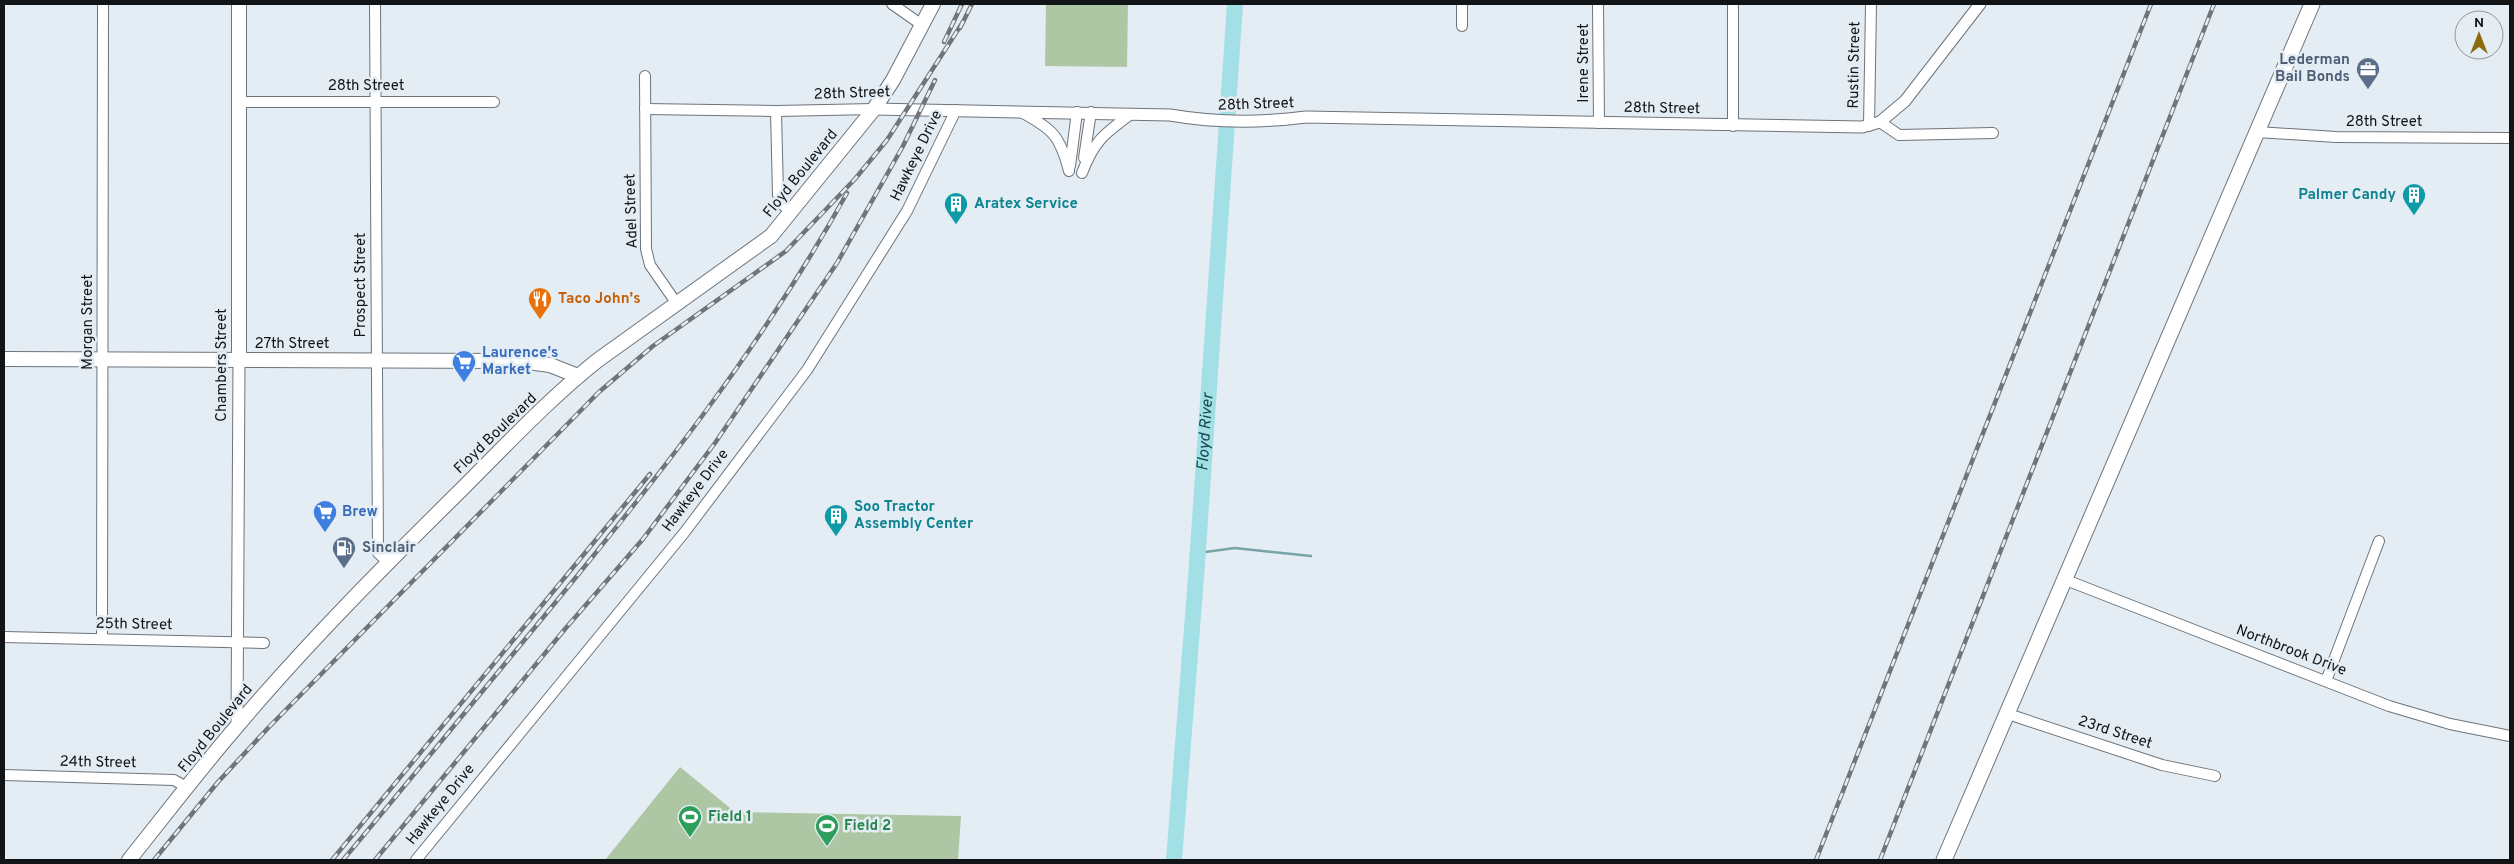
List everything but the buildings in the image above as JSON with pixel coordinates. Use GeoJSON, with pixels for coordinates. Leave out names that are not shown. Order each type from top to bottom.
{"type":"FeatureCollection","features":[{"type":"Feature","properties":{"kind":"main road","name":"Chambers Street"},"geometry":{"type":"LineString","coordinates":[[238,361],[239,4]]}},
{"type":"Feature","properties":{"kind":"main road","name":"Floyd Boulevard"},"geometry":{"type":"LineString","coordinates":[[129,860],[237,726],[388,562],[578,376],[771,236],[792,213],[874,109],[933,4]]}},
{"type":"Feature","properties":{"kind":"main road"},"geometry":{"type":"LineString","coordinates":[[1944,860],[2312,4]]}},
{"type":"Feature","properties":{"kind":"main road","name":"27th Street"},"geometry":{"type":"LineString","coordinates":[[4,359],[519,361],[550,365],[578,376]]}},
{"type":"Feature","properties":{"kind":"street","name":"Morgan Street"},"geometry":{"type":"LineString","coordinates":[[102,639],[103,4]]}},
{"type":"Feature","properties":{"kind":"street","name":"Prospect Street"},"geometry":{"type":"LineString","coordinates":[[375,4],[374,101],[378,553],[388,562]]}},
{"type":"Feature","properties":{"kind":"street"},"geometry":{"type":"LineString","coordinates":[[892,4],[922,25]]}},
{"type":"Feature","properties":{"kind":"street"},"geometry":{"type":"LineString","coordinates":[[1462,4],[1462,26]]}},
{"type":"Feature","properties":{"kind":"street","name":"Irene Street"},"geometry":{"type":"LineString","coordinates":[[1598,4],[1599,122]]}},
{"type":"Feature","properties":{"kind":"street"},"geometry":{"type":"LineString","coordinates":[[1733,4],[1733,126]]}},
{"type":"Feature","properties":{"kind":"street","name":"Rustin Street"},"geometry":{"type":"LineString","coordinates":[[1871,4],[1874,124]]}},
{"type":"Feature","properties":{"kind":"street"},"geometry":{"type":"LineString","coordinates":[[1980,4],[1904,100],[1874,124],[1899,135],[1993,133]]}},
{"type":"Feature","properties":{"kind":"street","name":"Adel Street"},"geometry":{"type":"LineString","coordinates":[[645,76],[646,249],[650,265],[677,304]]}},
{"type":"Feature","properties":{"kind":"street","name":"28th Street"},"geometry":{"type":"LineString","coordinates":[[239,102],[494,102]]}},
{"type":"Feature","properties":{"kind":"street","name":"28th Street"},"geometry":{"type":"LineString","coordinates":[[645,109],[776,111],[874,109],[1091,112],[1170,115],[1206,121],[1234,122],[1306,117],[1733,126],[1874,124]]}},
{"type":"Feature","properties":{"kind":"street","name":"Hawkeye Drive"},"geometry":{"type":"LineString","coordinates":[[416,860],[684,533],[807,370],[907,211],[956,110]]}},
{"type":"Feature","properties":{"kind":"street"},"geometry":{"type":"LineString","coordinates":[[776,111],[778,195],[782,204],[792,213]]}},
{"type":"Feature","properties":{"kind":"street"},"geometry":{"type":"LineString","coordinates":[[1020,112],[1044,124],[1055,135],[1063,148],[1069,172],[1077,112]]}},
{"type":"Feature","properties":{"kind":"street"},"geometry":{"type":"LineString","coordinates":[[1091,112],[1082,174],[1091,150],[1103,136],[1131,114]]}},
{"type":"Feature","properties":{"kind":"street","name":"28th Street"},"geometry":{"type":"LineString","coordinates":[[2257,132],[2336,137],[2510,138]]}},
{"type":"Feature","properties":{"kind":"street","name":"Chambers Street"},"geometry":{"type":"LineString","coordinates":[[237,726],[238,361]]}},
{"type":"Feature","properties":{"kind":"street"},"geometry":{"type":"LineString","coordinates":[[2326,681],[2379,541]]}},
{"type":"Feature","properties":{"kind":"street","name":"Northbrook Drive"},"geometry":{"type":"LineString","coordinates":[[2066,580],[2419,716],[2510,736]]}},
{"type":"Feature","properties":{"kind":"street","name":"25th Street"},"geometry":{"type":"LineString","coordinates":[[4,637],[264,643]]}},
{"type":"Feature","properties":{"kind":"street","name":"23rd Street"},"geometry":{"type":"LineString","coordinates":[[2008,714],[2162,765],[2215,776]]}},
{"type":"Feature","properties":{"kind":"street","name":"24th Street"},"geometry":{"type":"LineString","coordinates":[[4,775],[174,780],[188,788]]}},
{"type":"Feature","properties":{"kind":"green space"},"geometry":{"type":"Polygon","coordinates":[[[1046,4],[1128,4],[1127,67],[1045,66],[1046,4]]]}},
{"type":"Feature","properties":{"kind":"green space"},"geometry":{"type":"Polygon","coordinates":[[[680,767],[735,812],[961,816],[958,860],[605,860],[680,767]]]}},
{"type":"Feature","properties":{"kind":"waterway","name":"Floyd River"},"geometry":{"type":"LineString","coordinates":[[1174,860],[1197,564],[1235,4]]}},
{"type":"Feature","properties":{"kind":"waterway"},"geometry":{"type":"LineString","coordinates":[[1198,553],[1235,548],[1311,556]]}},
{"type":"Feature","properties":{"kind":"railway"},"geometry":{"type":"LineString","coordinates":[[944,42],[962,4]]}},
{"type":"Feature","properties":{"kind":"railway"},"geometry":{"type":"LineString","coordinates":[[960,28],[972,4]]}},
{"type":"Feature","properties":{"kind":"railway"},"geometry":{"type":"LineString","coordinates":[[1816,860],[2151,4]]}},
{"type":"Feature","properties":{"kind":"railway"},"geometry":{"type":"LineString","coordinates":[[1880,860],[2214,4]]}},
{"type":"Feature","properties":{"kind":"railway"},"geometry":{"type":"LineString","coordinates":[[154,860],[218,782],[269,727],[599,392],[653,346],[786,251],[855,179],[887,140],[963,22]]}},
{"type":"Feature","properties":{"kind":"railway"},"geometry":{"type":"LineString","coordinates":[[375,860],[565,629],[643,539],[715,443],[837,263],[903,146],[935,80]]}},
{"type":"Feature","properties":{"kind":"railway"},"geometry":{"type":"LineString","coordinates":[[343,860],[583,569],[665,466],[779,306],[847,193]]}},
{"type":"Feature","properties":{"kind":"railway"},"geometry":{"type":"LineString","coordinates":[[332,860],[650,474]]}},
{"type":"Feature","properties":{"kind":"place","name":"Lederman Bail Bonds"},"geometry":{"type":"Point","coordinates":[2368,90]}},
{"type":"Feature","properties":{"kind":"place","name":"Palmer Candy"},"geometry":{"type":"Point","coordinates":[2414,216]}},
{"type":"Feature","properties":{"kind":"place","name":"Aratex Service"},"geometry":{"type":"Point","coordinates":[956,225]}},
{"type":"Feature","properties":{"kind":"place","name":"Taco John's"},"geometry":{"type":"Point","coordinates":[540,320]}},
{"type":"Feature","properties":{"kind":"place","name":"Laurence's Market"},"geometry":{"type":"Point","coordinates":[464,383]}},
{"type":"Feature","properties":{"kind":"place","name":"Brew"},"geometry":{"type":"Point","coordinates":[325,533]}},
{"type":"Feature","properties":{"kind":"place","name":"Soo Tractor Assembly Center"},"geometry":{"type":"Point","coordinates":[836,537]}},
{"type":"Feature","properties":{"kind":"place","name":"Sinclair"},"geometry":{"type":"Point","coordinates":[344,569]}},
{"type":"Feature","properties":{"kind":"place","name":"Field 1"},"geometry":{"type":"Point","coordinates":[690,838]}},
{"type":"Feature","properties":{"kind":"place","name":"Field 2"},"geometry":{"type":"Point","coordinates":[827,847]}}]}
